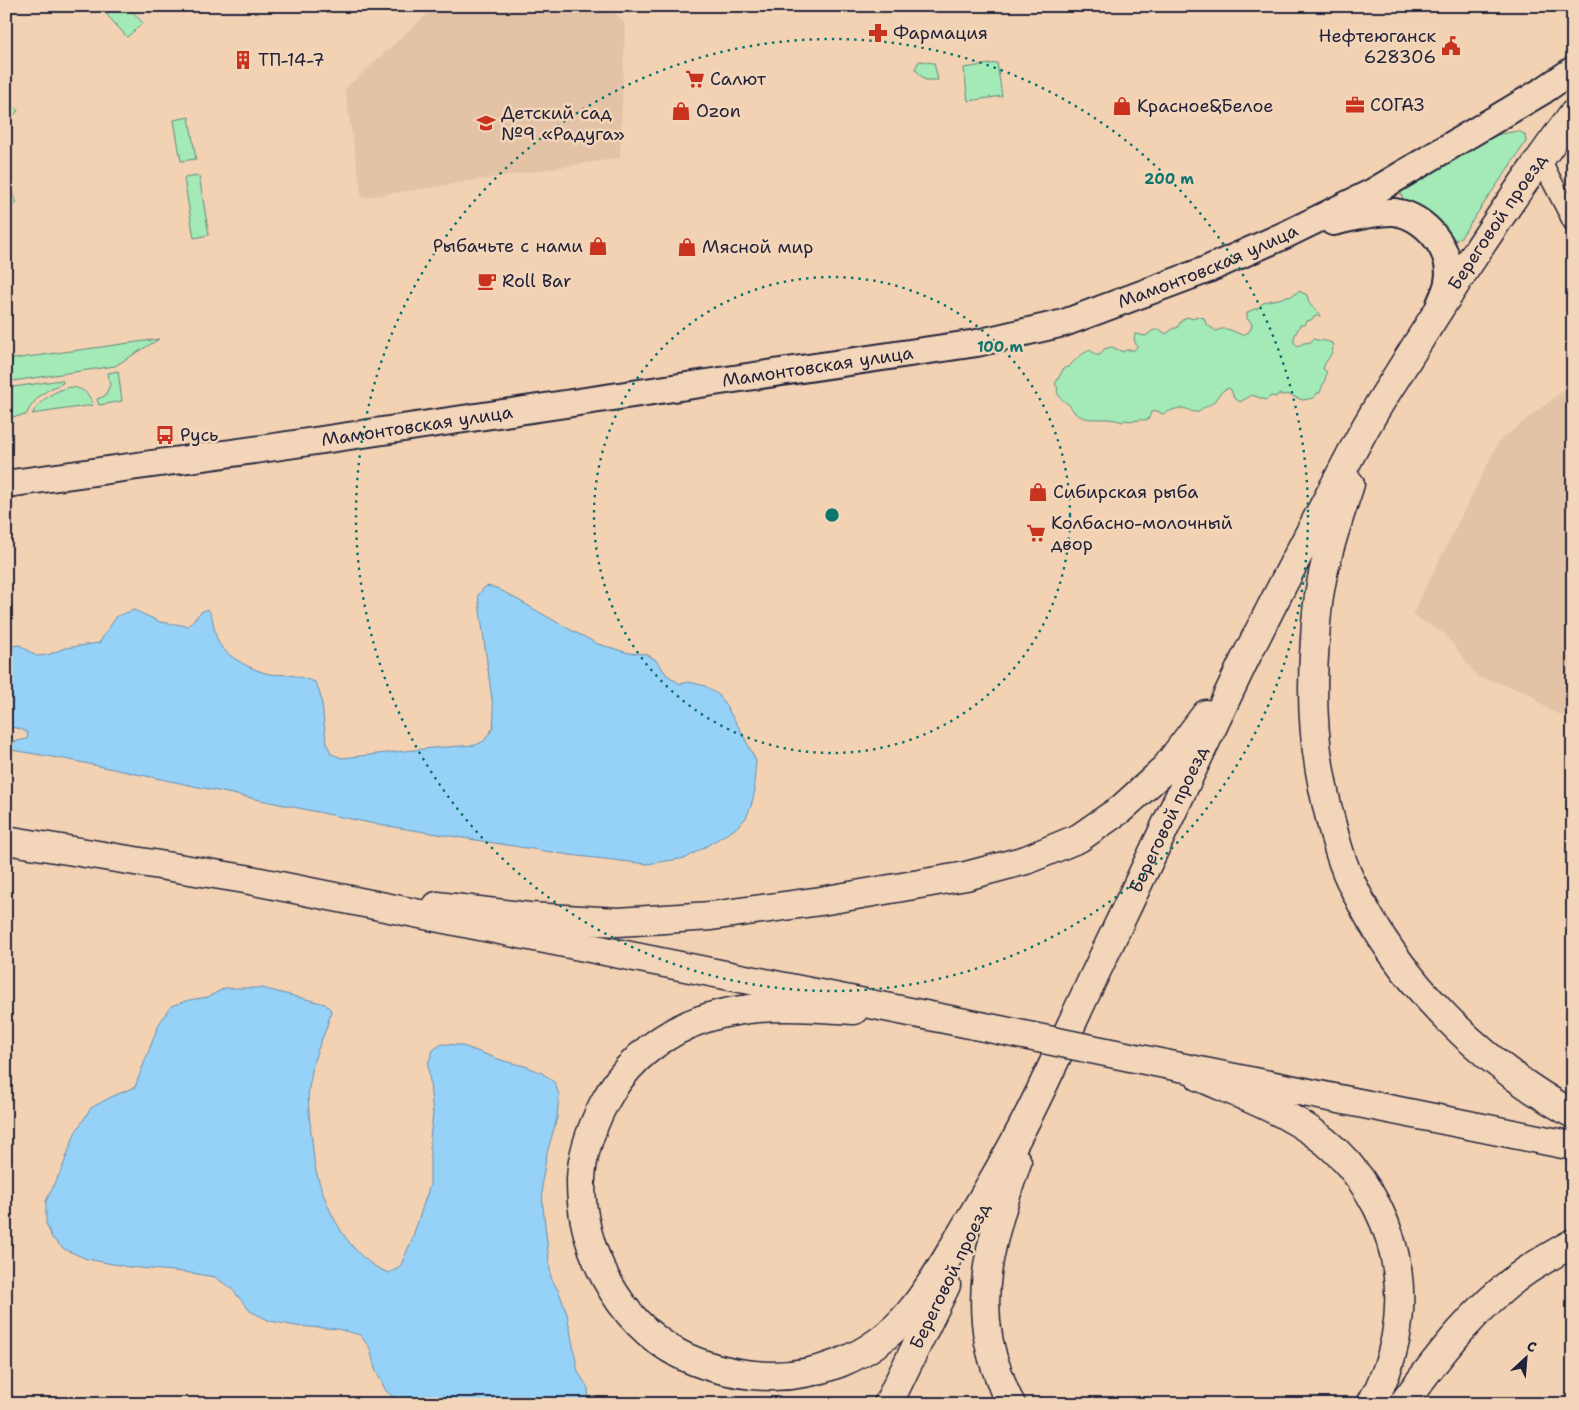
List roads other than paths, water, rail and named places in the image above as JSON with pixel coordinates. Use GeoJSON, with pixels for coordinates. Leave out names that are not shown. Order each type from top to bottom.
{"type":"FeatureCollection","features":[{"type":"Feature","properties":{"kind":"main road","name":"Береговой проезд"},"geometry":{"type":"LineString","coordinates":[[1042,1086],[1244,662],[1298,554],[1370,418],[1440,306],[1540,158],[1573,114]]}},
{"type":"Feature","properties":{"kind":"main road"},"geometry":{"type":"LineString","coordinates":[[1370,418],[1322,579],[1315,632],[1312,720],[1318,764],[1338,850],[1365,910],[1386,945],[1432,1003],[1477,1046],[1519,1079],[1573,1114]]}},
{"type":"Feature","properties":{"kind":"main road"},"geometry":{"type":"LineString","coordinates":[[309,891],[529,917],[618,922],[711,916],[821,901],[966,876],[1026,860],[1079,838],[1121,810],[1164,770],[1244,662]]}},
{"type":"Feature","properties":{"kind":"main road"},"geometry":{"type":"LineString","coordinates":[[6,822],[244,879]]}},
{"type":"Feature","properties":{"kind":"main road"},"geometry":{"type":"LineString","coordinates":[[6,840],[309,891],[1573,1146]]}},
{"type":"Feature","properties":{"kind":"main road"},"geometry":{"type":"LineString","coordinates":[[922,1015],[802,1006],[758,1007],[722,1013],[688,1025],[657,1042],[629,1066],[612,1088],[599,1114],[585,1149],[581,1178],[585,1219],[594,1255],[610,1286],[628,1312],[648,1333],[675,1352],[702,1364],[731,1373],[763,1376],[787,1376],[835,1366],[872,1346],[892,1332],[912,1311],[936,1277],[1011,1149],[1042,1086]]}},
{"type":"Feature","properties":{"kind":"main road"},"geometry":{"type":"LineString","coordinates":[[1176,1066],[1274,1110],[1307,1128],[1335,1150],[1356,1173],[1372,1195],[1386,1223],[1396,1259],[1400,1296],[1398,1332],[1389,1365],[1371,1404]]}},
{"type":"Feature","properties":{"kind":"main road"},"geometry":{"type":"LineString","coordinates":[[1011,1404],[994,1363],[986,1331],[984,1302],[986,1271],[996,1227],[1042,1086]]}},
{"type":"Feature","properties":{"kind":"main road","name":"Береговой проезд"},"geometry":{"type":"LineString","coordinates":[[888,1404],[1011,1149]]}},
{"type":"Feature","properties":{"kind":"main road"},"geometry":{"type":"LineString","coordinates":[[1402,1404],[1459,1333],[1495,1297],[1525,1272],[1573,1243]]}},
{"type":"Feature","properties":{"kind":"street","name":"Мамонтовская улица"},"geometry":{"type":"LineString","coordinates":[[6,484],[287,445],[993,340],[1064,322],[1206,270],[1302,228],[1388,183],[1536,95],[1573,70]]}},
{"type":"Feature","properties":{"kind":"street"},"geometry":{"type":"LineString","coordinates":[[1540,158],[1573,222]]}},
{"type":"Feature","properties":{"kind":"street"},"geometry":{"type":"LineString","coordinates":[[1302,228],[1375,214],[1394,212],[1411,216],[1433,234],[1443,248],[1448,266],[1448,282],[1440,306]]}},
{"type":"Feature","properties":{"kind":"water"},"geometry":{"type":"Polygon","coordinates":[[[486,586],[497,588],[598,644],[629,653],[646,654],[656,660],[667,675],[680,684],[689,682],[705,686],[720,696],[740,729],[756,761],[755,790],[746,818],[735,829],[686,858],[647,864],[570,855],[375,824],[70,760],[6,749],[8,743],[27,739],[28,733],[21,729],[6,726],[6,651],[12,646],[20,645],[36,656],[48,655],[65,648],[99,643],[117,616],[134,610],[160,622],[188,626],[201,612],[208,609],[220,645],[230,655],[256,670],[269,674],[292,675],[315,682],[321,698],[326,736],[331,754],[342,758],[476,745],[484,741],[493,728],[494,715],[478,595],[486,586]]]}},
{"type":"Feature","properties":{"kind":"water"},"geometry":{"type":"Polygon","coordinates":[[[225,988],[262,988],[325,1004],[331,1010],[314,1061],[308,1093],[314,1162],[320,1186],[341,1231],[362,1256],[375,1266],[389,1273],[400,1267],[411,1242],[430,1185],[430,1138],[433,1114],[428,1064],[433,1050],[442,1044],[460,1045],[504,1061],[528,1067],[542,1073],[555,1083],[559,1095],[557,1118],[547,1153],[542,1182],[543,1207],[551,1278],[559,1292],[567,1314],[578,1372],[588,1388],[589,1404],[402,1404],[386,1391],[375,1369],[370,1348],[360,1335],[338,1329],[296,1326],[270,1321],[250,1311],[232,1289],[215,1277],[129,1267],[87,1259],[64,1249],[52,1238],[46,1223],[46,1201],[62,1169],[75,1133],[91,1108],[135,1087],[159,1024],[171,1006],[189,1000],[208,997],[225,988]]]}},
{"type":"Feature","properties":{"kind":"place","name":"Фармация"},"geometry":{"type":"Point","coordinates":[878,33]}},
{"type":"Feature","properties":{"kind":"place","name":"Нефтеюганск 628306"},"geometry":{"type":"Point","coordinates":[1451,46]}},
{"type":"Feature","properties":{"kind":"place","name":"ТП-14-7"},"geometry":{"type":"Point","coordinates":[243,60]}},
{"type":"Feature","properties":{"kind":"place","name":"Салют"},"geometry":{"type":"Point","coordinates":[695,79]}},
{"type":"Feature","properties":{"kind":"place","name":"СОГАЗ"},"geometry":{"type":"Point","coordinates":[1355,105]}},
{"type":"Feature","properties":{"kind":"place","name":"Красное&Белое"},"geometry":{"type":"Point","coordinates":[1122,106]}},
{"type":"Feature","properties":{"kind":"place","name":"Ozon"},"geometry":{"type":"Point","coordinates":[681,111]}},
{"type":"Feature","properties":{"kind":"place","name":"Детский сад №9 «Радуга»"},"geometry":{"type":"Point","coordinates":[486,123]}},
{"type":"Feature","properties":{"kind":"place","name":"Рыбачьте с нами"},"geometry":{"type":"Point","coordinates":[598,246]}},
{"type":"Feature","properties":{"kind":"place","name":"Мясной мир"},"geometry":{"type":"Point","coordinates":[687,247]}},
{"type":"Feature","properties":{"kind":"place","name":"Roll Bar"},"geometry":{"type":"Point","coordinates":[487,281]}},
{"type":"Feature","properties":{"kind":"place","name":"Русь"},"geometry":{"type":"Point","coordinates":[165,435]}},
{"type":"Feature","properties":{"kind":"place","name":"Сибирская рыба"},"geometry":{"type":"Point","coordinates":[1038,492]}},
{"type":"Feature","properties":{"kind":"place","name":"Колбасно-молочный двор"},"geometry":{"type":"Point","coordinates":[1036,533]}}]}
